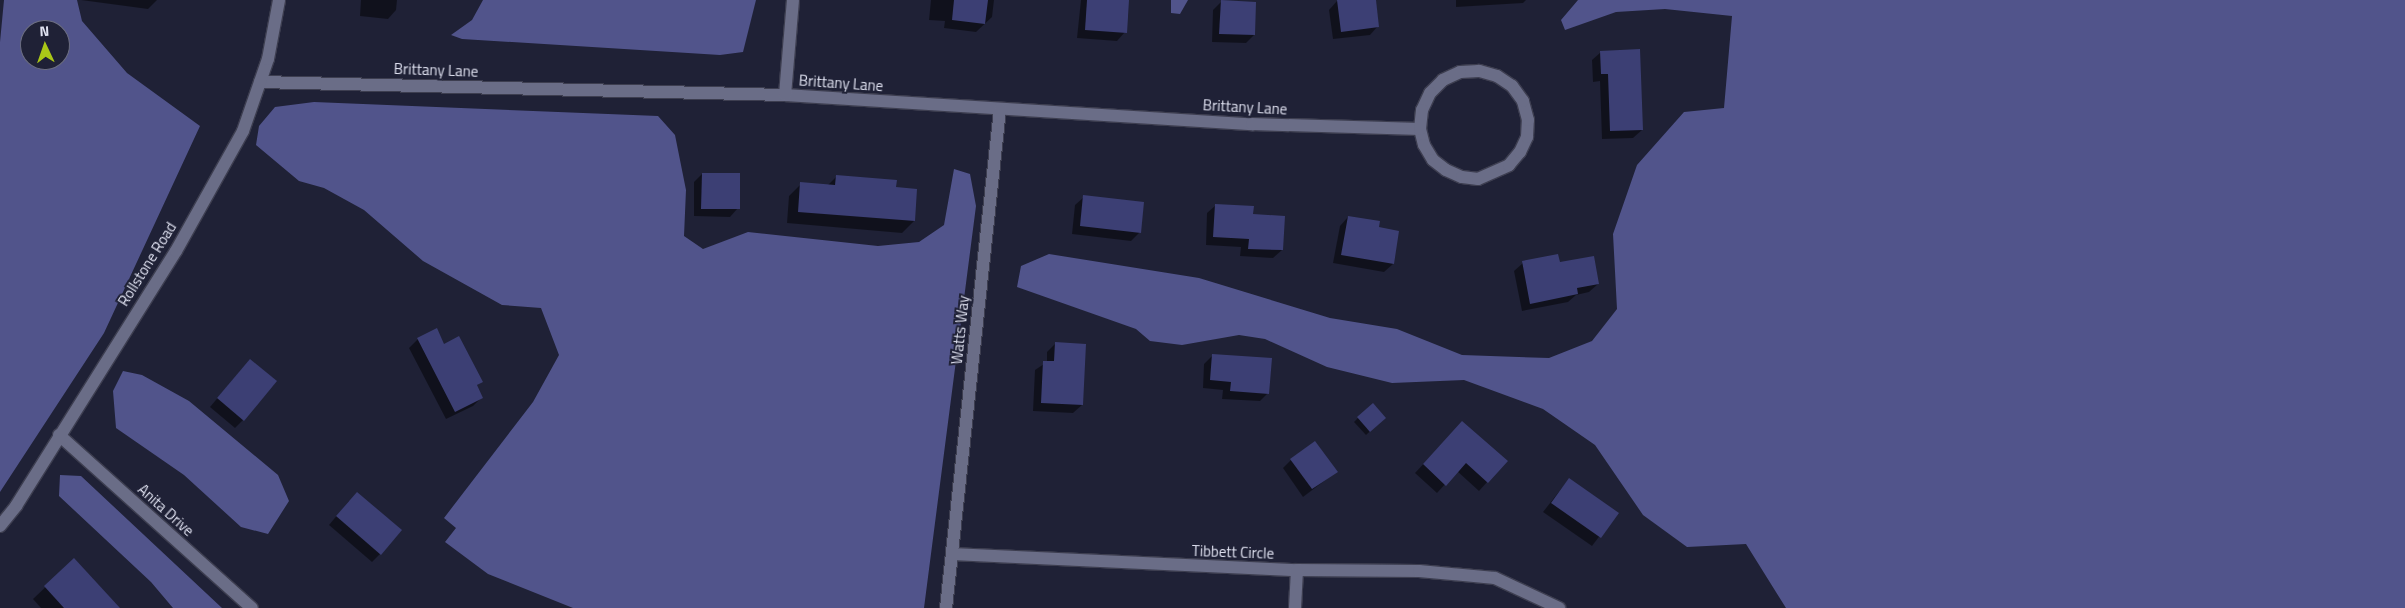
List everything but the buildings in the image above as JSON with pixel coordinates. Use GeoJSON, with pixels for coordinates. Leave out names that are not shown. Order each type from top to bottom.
{"type":"FeatureCollection","features":[{"type":"Feature","properties":{"kind":"street","name":"Rollstone Road"},"geometry":{"type":"LineString","coordinates":[[0,526],[16,506],[58,436],[176,251],[243,131],[260,82],[276,25],[279,0]]}},
{"type":"Feature","properties":{"kind":"street"},"geometry":{"type":"LineString","coordinates":[[785,95],[794,0]]}},
{"type":"Feature","properties":{"kind":"street"},"geometry":{"type":"LineString","coordinates":[[1479,71],[1497,76],[1512,86],[1523,102],[1528,120],[1527,137],[1520,152],[1509,165],[1478,179],[1462,177],[1439,165],[1424,145],[1420,129],[1422,110],[1430,93],[1443,80],[1460,72],[1479,71]]}},
{"type":"Feature","properties":{"kind":"street","name":"Brittany Lane"},"geometry":{"type":"LineString","coordinates":[[260,82],[785,95],[1252,124],[1420,129]]}},
{"type":"Feature","properties":{"kind":"street","name":"Watts Way"},"geometry":{"type":"LineString","coordinates":[[952,554],[1000,109]]}},
{"type":"Feature","properties":{"kind":"street","name":"Anita Drive"},"geometry":{"type":"LineString","coordinates":[[58,436],[252,608]]}},
{"type":"Feature","properties":{"kind":"street"},"geometry":{"type":"LineString","coordinates":[[946,608],[952,554]]}},
{"type":"Feature","properties":{"kind":"street","name":"Tibbett Circle"},"geometry":{"type":"LineString","coordinates":[[952,554],[1297,570],[1419,571],[1495,578],[1559,608]]}},
{"type":"Feature","properties":{"kind":"street"},"geometry":{"type":"LineString","coordinates":[[1295,608],[1297,570]]}},
{"type":"Feature","properties":{"kind":"shaded area"},"geometry":{"type":"Polygon","coordinates":[[[4,0],[77,0],[82,21],[127,73],[200,126],[104,333],[0,492],[0,42],[4,0]]]}},
{"type":"Feature","properties":{"kind":"shaded area"},"geometry":{"type":"Polygon","coordinates":[[[483,0],[756,0],[743,52],[720,55],[462,39],[451,35],[472,20],[483,0]]]}},
{"type":"Feature","properties":{"kind":"shaded area"},"geometry":{"type":"Polygon","coordinates":[[[1171,0],[1188,0],[1180,14],[1171,13],[1171,0]]]}},
{"type":"Feature","properties":{"kind":"shaded area"},"geometry":{"type":"Polygon","coordinates":[[[1578,0],[2405,0],[2405,608],[1786,608],[1746,544],[1687,547],[1643,515],[1595,445],[1543,409],[1464,380],[1392,383],[1327,367],[1265,339],[1239,335],[1182,345],[1150,341],[1136,329],[1017,287],[1021,266],[1049,254],[1199,278],[1330,318],[1397,329],[1462,355],[1549,358],[1592,341],[1617,309],[1613,234],[1637,165],[1684,112],[1724,108],[1732,16],[1665,9],[1616,12],[1565,30],[1561,20],[1578,0]]]}},
{"type":"Feature","properties":{"kind":"shaded area"},"geometry":{"type":"Polygon","coordinates":[[[314,102],[658,116],[675,135],[686,190],[684,236],[703,249],[748,232],[878,246],[919,242],[944,225],[954,169],[970,174],[976,206],[924,608],[573,608],[488,574],[445,542],[456,528],[444,518],[533,402],[559,355],[541,308],[502,305],[423,261],[364,210],[324,188],[299,181],[256,145],[259,126],[275,107],[314,102]]]}},
{"type":"Feature","properties":{"kind":"shaded area"},"geometry":{"type":"Polygon","coordinates":[[[123,371],[142,375],[189,401],[278,475],[289,501],[268,534],[241,527],[184,475],[116,428],[113,391],[123,371]]]}},
{"type":"Feature","properties":{"kind":"shaded area"},"geometry":{"type":"Polygon","coordinates":[[[60,475],[81,476],[222,608],[173,608],[151,582],[59,496],[60,475]]]}}]}
